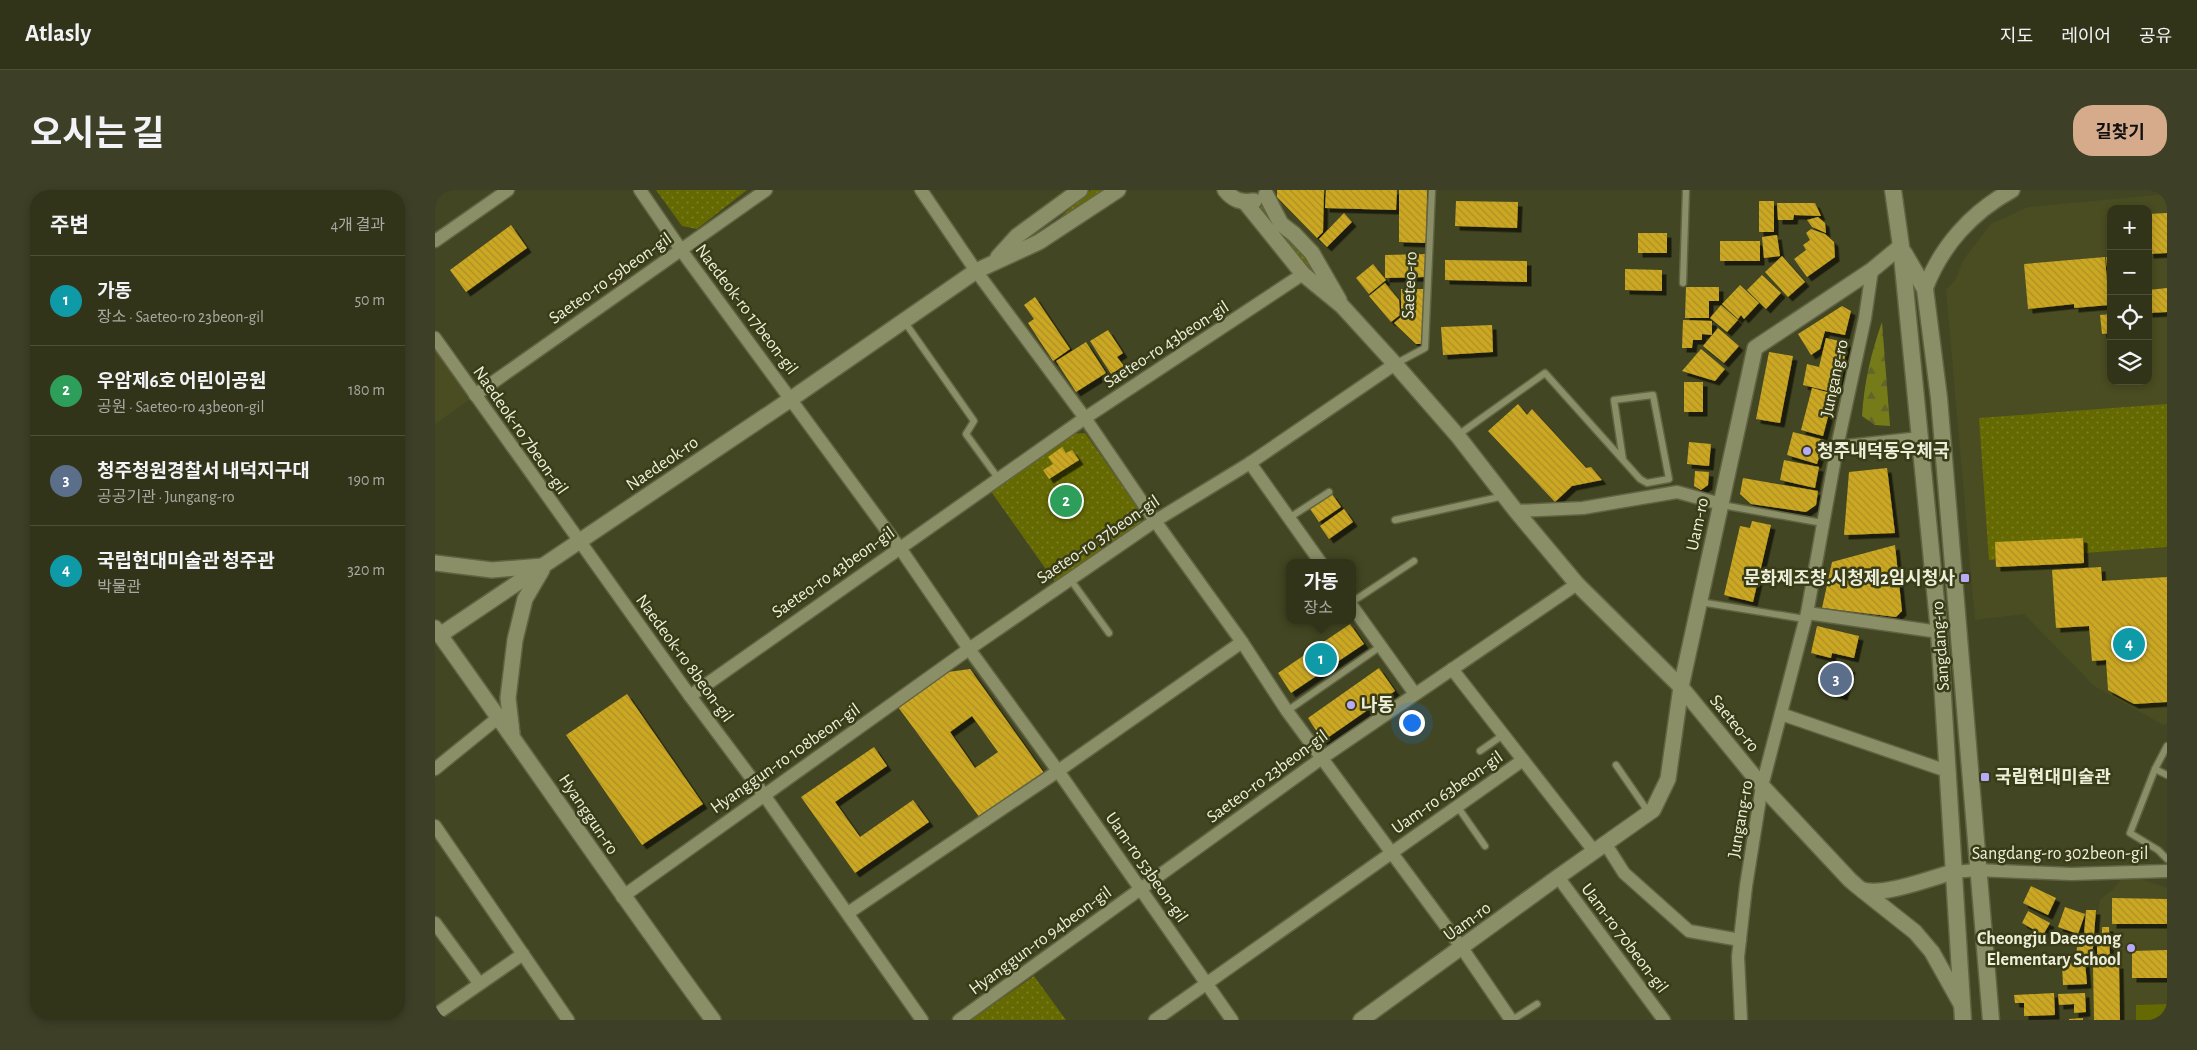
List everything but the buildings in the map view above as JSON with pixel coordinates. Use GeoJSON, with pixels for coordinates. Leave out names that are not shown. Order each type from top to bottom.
{"type":"FeatureCollection","features":[{"type":"Feature","properties":{"kind":"main road","name":"Sangdang-ro"},"geometry":{"type":"LineString","coordinates":[[1893,190],[1901,246],[1939,632],[1962,1012]]}},
{"type":"Feature","properties":{"kind":"main road","name":"Sangdang-ro"},"geometry":{"type":"LineString","coordinates":[[1901,246],[1925,289],[1939,398],[1991,1020]]}},
{"type":"Feature","properties":{"kind":"street"},"geometry":{"type":"LineString","coordinates":[[435,241],[508,190]]}},
{"type":"Feature","properties":{"kind":"street","name":"Naedeok-ro 17beon-gil"},"geometry":{"type":"LineString","coordinates":[[640,190],[681,250],[899,547]]}},
{"type":"Feature","properties":{"kind":"street","name":"Saeteo-ro 59beon-gil"},"geometry":{"type":"LineString","coordinates":[[475,395],[766,190]]}},
{"type":"Feature","properties":{"kind":"street","name":"Uam-ro 63beon-gil"},"geometry":{"type":"LineString","coordinates":[[921,190],[976,271],[1085,418],[1242,642],[1287,711],[1462,948],[1511,1020]]}},
{"type":"Feature","properties":{"kind":"street"},"geometry":{"type":"LineString","coordinates":[[994,261],[1017,236],[1080,190]]}},
{"type":"Feature","properties":{"kind":"street"},"geometry":{"type":"LineString","coordinates":[[994,261],[1039,242],[1118,190]]}},
{"type":"Feature","properties":{"kind":"street"},"geometry":{"type":"LineString","coordinates":[[1225,190],[1235,200],[1245,202],[1259,201],[1267,192],[1281,224],[1294,234],[1312,253],[1342,306]]}},
{"type":"Feature","properties":{"kind":"street"},"geometry":{"type":"LineString","coordinates":[[1925,289],[1929,277],[1949,243],[1975,214],[2012,190]]}},
{"type":"Feature","properties":{"kind":"street"},"geometry":{"type":"LineString","coordinates":[[1245,202],[1303,274],[1342,306]]}},
{"type":"Feature","properties":{"kind":"street","name":"Uam-ro"},"geometry":{"type":"LineString","coordinates":[[1361,1020],[1558,876],[1653,810],[1668,778],[1681,687],[1755,348],[1872,270],[1901,246]]}},
{"type":"Feature","properties":{"kind":"street","name":"Naedeok-ro"},"geometry":{"type":"LineString","coordinates":[[437,631],[544,566],[976,271],[994,261]]}},
{"type":"Feature","properties":{"kind":"street","name":"Jungang-ro"},"geometry":{"type":"LineString","coordinates":[[1741,1020],[1737,956],[1762,786],[1806,616],[1837,447],[1865,318],[1872,270]]}},
{"type":"Feature","properties":{"kind":"street","name":"Saeteo-ro 43beon-gil"},"geometry":{"type":"LineString","coordinates":[[690,696],[899,547],[1085,418],[1303,274]]}},
{"type":"Feature","properties":{"kind":"street","name":"Saeteo-ro"},"geometry":{"type":"LineString","coordinates":[[1342,306],[1457,435],[1516,511],[1577,584],[1681,687],[1762,786],[1850,880],[1915,932],[1931,952],[1962,1012]]}},
{"type":"Feature","properties":{"kind":"street","name":"Naedeok-ro 7beon-gil"},"geometry":{"type":"LineString","coordinates":[[435,338],[579,542]]}},
{"type":"Feature","properties":{"kind":"street","name":"Saeteo-ro 37beon-gil"},"geometry":{"type":"LineString","coordinates":[[969,649],[1155,520],[1250,463],[1395,364]]}},
{"type":"Feature","properties":{"kind":"street"},"geometry":{"type":"LineString","coordinates":[[1837,447],[1920,438]]}},
{"type":"Feature","properties":{"kind":"street"},"geometry":{"type":"LineString","coordinates":[[1250,463],[1318,559]]}},
{"type":"Feature","properties":{"kind":"street"},"geometry":{"type":"LineString","coordinates":[[1516,511],[1583,508],[1677,492],[1721,504]]}},
{"type":"Feature","properties":{"kind":"street","name":"Naedeok-ro 8beon-gil"},"geometry":{"type":"LineString","coordinates":[[579,542],[764,795],[922,1020]]}},
{"type":"Feature","properties":{"kind":"street","name":"Uam-ro 53beon-gil"},"geometry":{"type":"LineString","coordinates":[[899,547],[969,649],[1059,771],[1232,1020]]}},
{"type":"Feature","properties":{"kind":"street"},"geometry":{"type":"LineString","coordinates":[[435,563],[492,570],[544,566]]}},
{"type":"Feature","properties":{"kind":"street"},"geometry":{"type":"LineString","coordinates":[[512,735],[508,698],[515,640],[525,598],[544,566]]}},
{"type":"Feature","properties":{"kind":"street","name":"Saeteo-ro 23beon-gil"},"geometry":{"type":"LineString","coordinates":[[1141,889],[1322,758],[1577,584]]}},
{"type":"Feature","properties":{"kind":"street"},"geometry":{"type":"LineString","coordinates":[[1356,612],[1415,694]]}},
{"type":"Feature","properties":{"kind":"street","name":"Sangdang-ro"},"geometry":{"type":"LineString","coordinates":[[1806,616],[1939,632]]}},
{"type":"Feature","properties":{"kind":"street","name":"Hyanggun-ro"},"geometry":{"type":"LineString","coordinates":[[437,631],[512,735],[622,897],[713,1020]]}},
{"type":"Feature","properties":{"kind":"street"},"geometry":{"type":"LineString","coordinates":[[848,913],[1059,771],[1242,642]]}},
{"type":"Feature","properties":{"kind":"street","name":"Hyanggun-ro 108beon-gil"},"geometry":{"type":"LineString","coordinates":[[622,897],[969,649]]}},
{"type":"Feature","properties":{"kind":"street"},"geometry":{"type":"LineString","coordinates":[[1452,669],[1523,760],[1599,847],[1624,872],[1689,931],[1739,940]]}},
{"type":"Feature","properties":{"kind":"street"},"geometry":{"type":"LineString","coordinates":[[1781,714],[1947,771]]}},
{"type":"Feature","properties":{"kind":"street"},"geometry":{"type":"LineString","coordinates":[[435,769],[499,718]]}},
{"type":"Feature","properties":{"kind":"street","name":"Uam-ro 63beon-gil"},"geometry":{"type":"LineString","coordinates":[[1207,984],[1523,760]]}},
{"type":"Feature","properties":{"kind":"street"},"geometry":{"type":"LineString","coordinates":[[435,826],[568,1020]]}},
{"type":"Feature","properties":{"kind":"street","name":"Sangdang-ro 302beon-gil"},"geometry":{"type":"LineString","coordinates":[[1953,872],[1977,870],[2071,874],[2167,871]]}},
{"type":"Feature","properties":{"kind":"street"},"geometry":{"type":"LineString","coordinates":[[1862,890],[1902,887],[1953,872]]}},
{"type":"Feature","properties":{"kind":"street","name":"Uam-ro 70beon-gil"},"geometry":{"type":"LineString","coordinates":[[1558,876],[1664,1020]]}},
{"type":"Feature","properties":{"kind":"street","name":"Hyanggun-ro 94beon-gil"},"geometry":{"type":"LineString","coordinates":[[959,1020],[1141,889]]}},
{"type":"Feature","properties":{"kind":"street"},"geometry":{"type":"LineString","coordinates":[[435,922],[479,983]]}},
{"type":"Feature","properties":{"kind":"street"},"geometry":{"type":"LineString","coordinates":[[435,1018],[479,983],[523,954]]}},
{"type":"Feature","properties":{"kind":"street"},"geometry":{"type":"LineString","coordinates":[[1155,1020],[1207,984]]}},
{"type":"Feature","properties":{"kind":"lane","name":"Saeteo-ro"},"geometry":{"type":"LineString","coordinates":[[1395,364],[1425,348],[1432,190]]}},
{"type":"Feature","properties":{"kind":"lane"},"geometry":{"type":"LineString","coordinates":[[1683,283],[1687,190]]}},
{"type":"Feature","properties":{"kind":"lane"},"geometry":{"type":"LineString","coordinates":[[904,321],[974,421],[966,434],[998,478]]}},
{"type":"Feature","properties":{"kind":"lane"},"geometry":{"type":"LineString","coordinates":[[1457,435],[1545,374],[1640,479],[1647,483],[1669,479],[1653,395],[1614,400],[1623,460]]}},
{"type":"Feature","properties":{"kind":"lane"},"geometry":{"type":"LineString","coordinates":[[1289,518],[1329,492]]}},
{"type":"Feature","properties":{"kind":"lane"},"geometry":{"type":"LineString","coordinates":[[1395,520],[1504,496]]}},
{"type":"Feature","properties":{"kind":"lane"},"geometry":{"type":"LineString","coordinates":[[1721,504],[1823,523]]}},
{"type":"Feature","properties":{"kind":"lane"},"geometry":{"type":"LineString","coordinates":[[1356,599],[1413,561]]}},
{"type":"Feature","properties":{"kind":"lane"},"geometry":{"type":"LineString","coordinates":[[1070,579],[1109,634]]}},
{"type":"Feature","properties":{"kind":"lane"},"geometry":{"type":"LineString","coordinates":[[1699,602],[1806,616]]}},
{"type":"Feature","properties":{"kind":"lane"},"geometry":{"type":"LineString","coordinates":[[1287,711],[1381,646]]}},
{"type":"Feature","properties":{"kind":"lane"},"geometry":{"type":"LineString","coordinates":[[1480,751],[1503,735]]}},
{"type":"Feature","properties":{"kind":"lane"},"geometry":{"type":"LineString","coordinates":[[2167,746],[2155,769],[2167,774]]}},
{"type":"Feature","properties":{"kind":"lane"},"geometry":{"type":"LineString","coordinates":[[1616,765],[1649,813]]}},
{"type":"Feature","properties":{"kind":"lane","name":"Sangdang-ro 302beon-gil"},"geometry":{"type":"LineString","coordinates":[[2155,769],[2130,833],[2158,850],[2167,859]]}},
{"type":"Feature","properties":{"kind":"lane"},"geometry":{"type":"LineString","coordinates":[[1457,806],[1485,846]]}},
{"type":"Feature","properties":{"kind":"lane"},"geometry":{"type":"LineString","coordinates":[[1511,1020],[1537,1004]]}},
{"type":"Feature","properties":{"kind":"shaded area"},"geometry":{"type":"Polygon","coordinates":[[[656,190],[747,190],[697,229],[682,226],[656,190]]]}},
{"type":"Feature","properties":{"kind":"shaded area"},"geometry":{"type":"Polygon","coordinates":[[[1091,190],[1107,190],[1047,229],[1091,190]]]}},
{"type":"Feature","properties":{"kind":"shaded area"},"geometry":{"type":"Polygon","coordinates":[[[2167,194],[2167,724],[2163,725],[2094,686],[2024,614],[1975,620],[1946,290],[1955,280],[1964,259],[1991,224],[2028,207],[2167,194]]]}},
{"type":"Feature","properties":{"kind":"shaded area"},"geometry":{"type":"Polygon","coordinates":[[[1265,203],[1318,271],[1315,275],[1286,245],[1258,208],[1265,203]]]}},
{"type":"Feature","properties":{"kind":"shaded area"},"geometry":{"type":"Polygon","coordinates":[[[435,350],[470,399],[435,424],[435,350]]]}},
{"type":"Feature","properties":{"kind":"shaded area"},"geometry":{"type":"Polygon","coordinates":[[[2167,404],[2167,547],[1989,560],[1979,418],[2167,404]]]}},
{"type":"Feature","properties":{"kind":"shaded area"},"geometry":{"type":"Polygon","coordinates":[[[1085,433],[1141,512],[1141,525],[1057,585],[990,490],[1071,434],[1085,433]]]}},
{"type":"Feature","properties":{"kind":"shaded area","name":"Cheongju Daeseong Elementary School"},"geometry":{"type":"Polygon","coordinates":[[[2126,874],[2167,888],[2167,1020],[2088,1020],[2090,963],[2094,962],[2095,933],[2100,900],[2126,874]]]}},
{"type":"Feature","properties":{"kind":"shaded area"},"geometry":{"type":"Polygon","coordinates":[[[1034,976],[1066,1020],[971,1020],[1034,976]]]}},
{"type":"Feature","properties":{"kind":"shaded area"},"geometry":{"type":"Polygon","coordinates":[[[2167,1004],[2167,1020],[2136,1020],[2136,1005],[2167,1004]]]}},
{"type":"Feature","properties":{"kind":"green space"},"geometry":{"type":"Polygon","coordinates":[[[1882,322],[1890,426],[1875,425],[1862,416],[1869,368],[1882,322]]]}},
{"type":"Feature","properties":{"kind":"place","name":"청주내덕동우체국"},"geometry":{"type":"Point","coordinates":[1807,451]}},
{"type":"Feature","properties":{"kind":"place","name":"우암제6호 어린이공원"},"geometry":{"type":"Point","coordinates":[1066,501]}},
{"type":"Feature","properties":{"kind":"place","name":"문화제조창.시청제2임시청사"},"geometry":{"type":"Point","coordinates":[1965,578]}},
{"type":"Feature","properties":{"kind":"place","name":"국립현대미술관 청주관"},"geometry":{"type":"Point","coordinates":[2129,644]}},
{"type":"Feature","properties":{"kind":"place","name":"가동"},"geometry":{"type":"Point","coordinates":[1321,659]}},
{"type":"Feature","properties":{"kind":"place","name":"청주청원경찰서 내덕지구대"},"geometry":{"type":"Point","coordinates":[1836,679]}},
{"type":"Feature","properties":{"kind":"place","name":"나동"},"geometry":{"type":"Point","coordinates":[1351,705]}},
{"type":"Feature","properties":{"kind":"place","name":"국립현대미술관"},"geometry":{"type":"Point","coordinates":[1985,777]}},
{"type":"Feature","properties":{"kind":"place","name":"Cheongju Daeseong Elementary School"},"geometry":{"type":"Point","coordinates":[2131,948]}}]}
